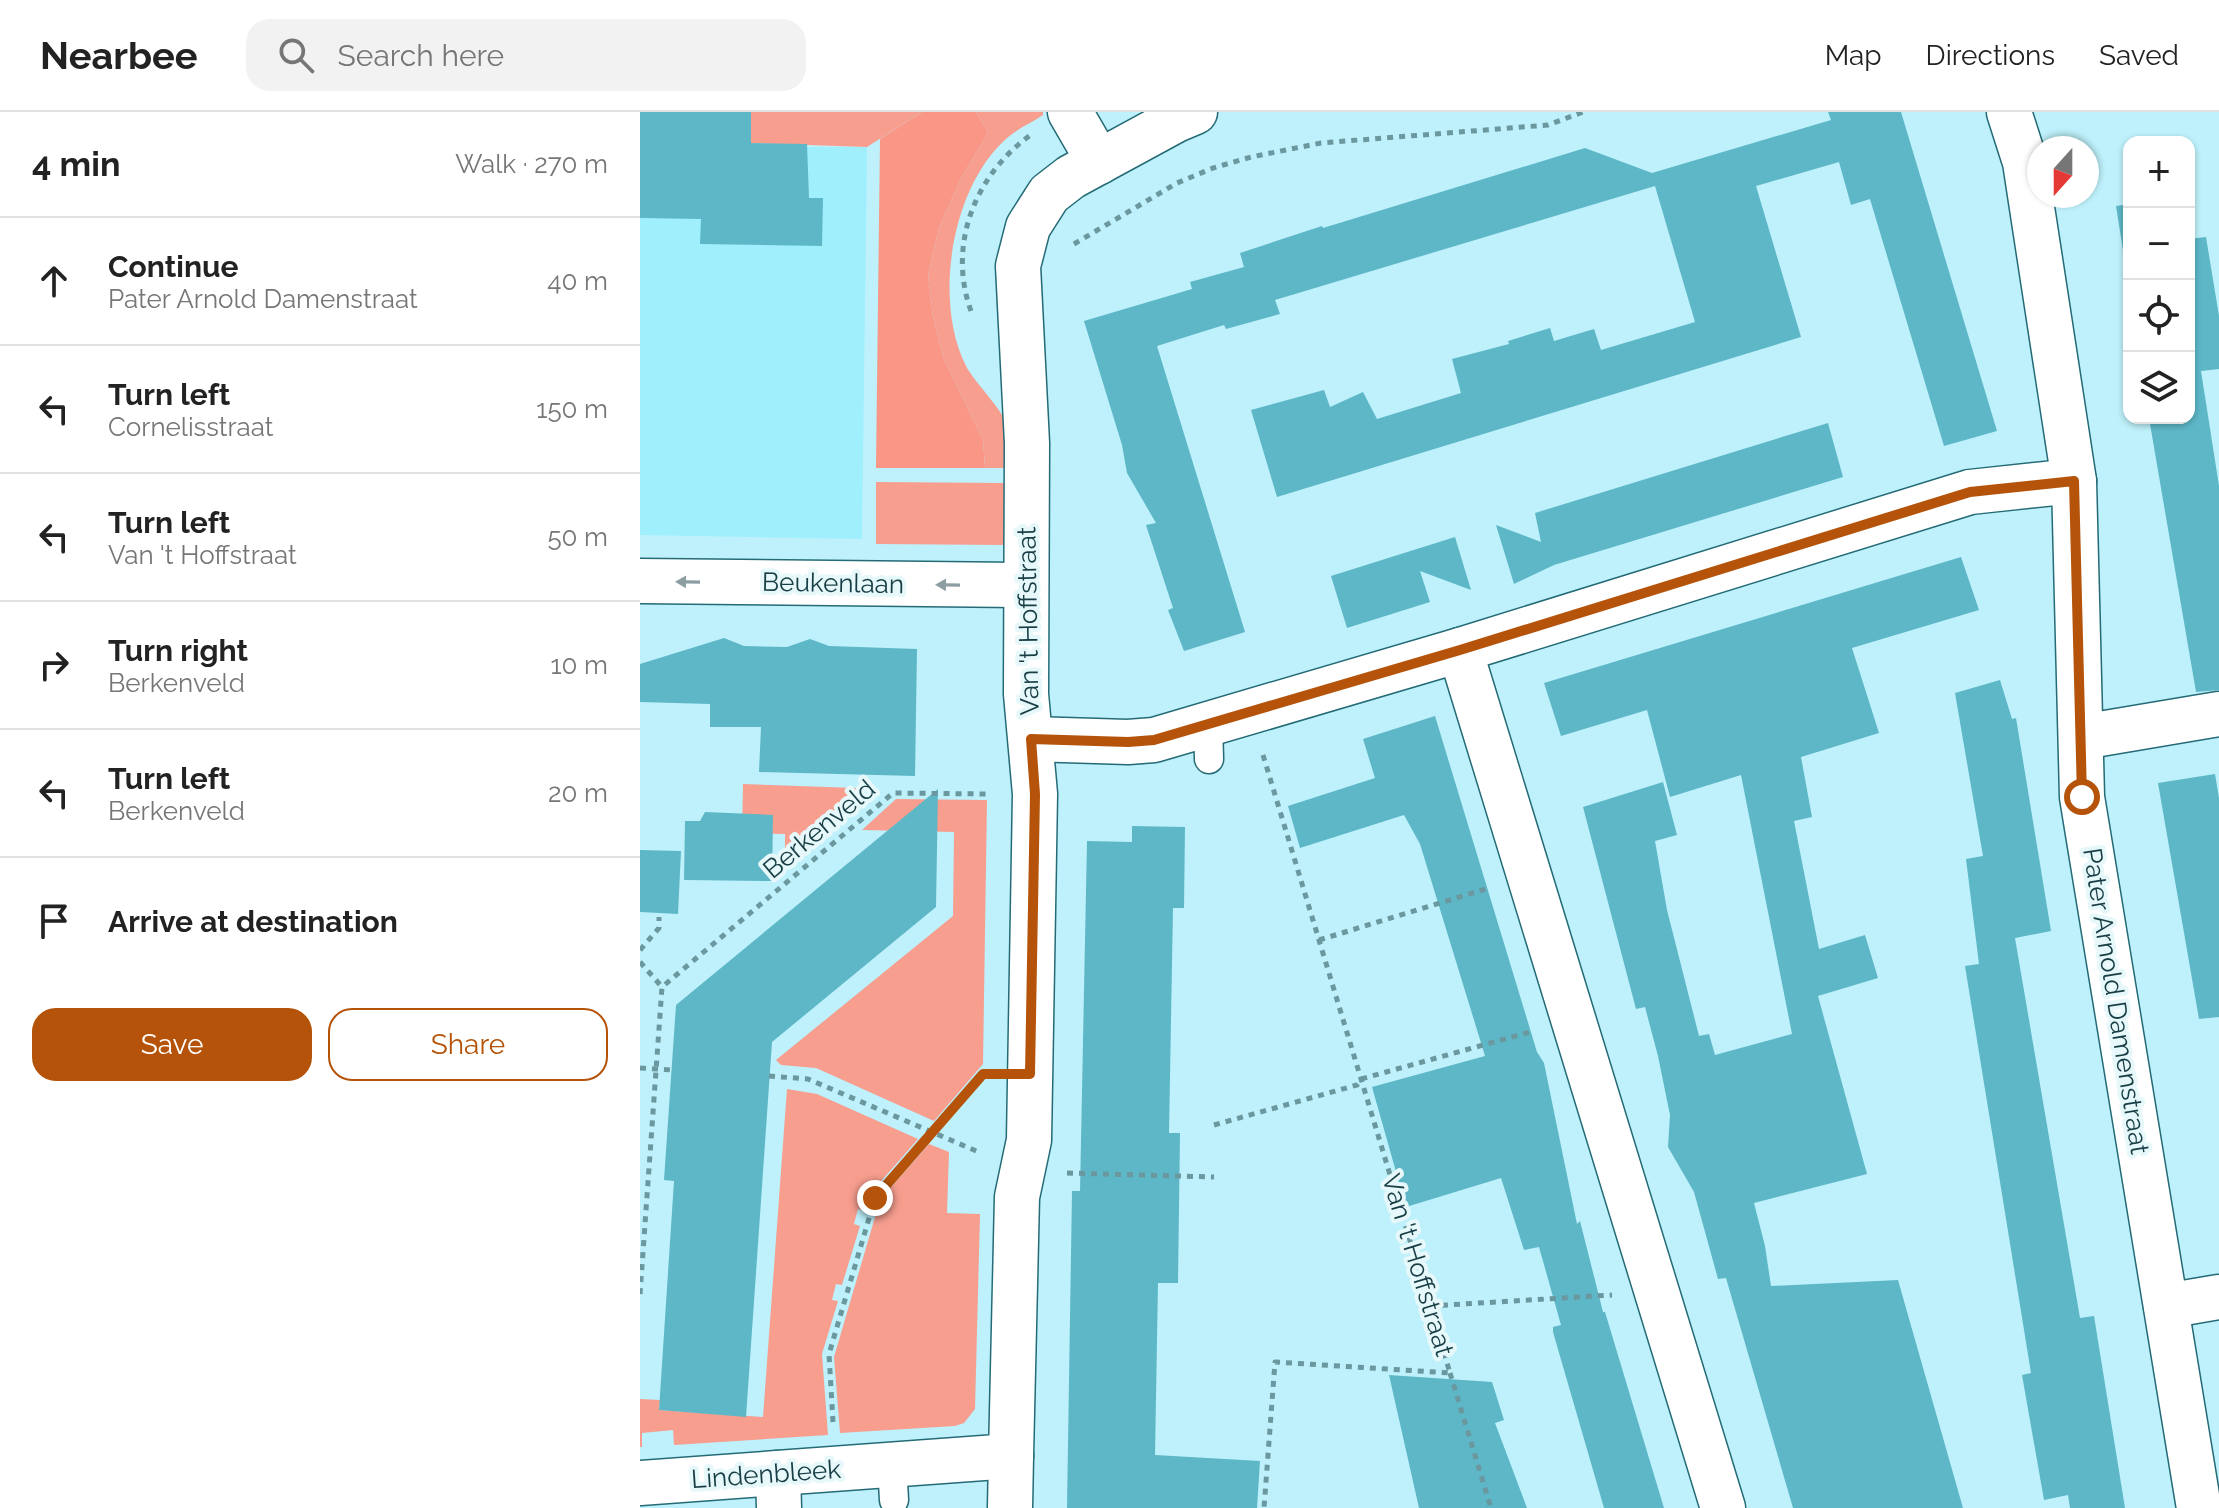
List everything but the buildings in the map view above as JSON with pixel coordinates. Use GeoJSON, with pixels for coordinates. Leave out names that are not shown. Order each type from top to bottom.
{"type":"FeatureCollection","features":[{"type":"Feature","properties":{"kind":"street"},"geometry":{"type":"LineString","coordinates":[[1070,112],[1099,162]]}},
{"type":"Feature","properties":{"kind":"street","name":"Van 't Hoffstraat"},"geometry":{"type":"LineString","coordinates":[[1010,1508],[1017,1197],[1029,1140],[1035,794],[1026,694],[1027,443],[1017,280],[1020,252],[1028,227],[1049,194],[1071,177],[1195,112]]}},
{"type":"Feature","properties":{"kind":"street","name":"Pater Arnold Damenstraat"},"geometry":{"type":"LineString","coordinates":[[2009,112],[2025,162],[2074,481],[2082,797],[2199,1508]]}},
{"type":"Feature","properties":{"kind":"street"},"geometry":{"type":"LineString","coordinates":[[1031,739],[1209,741],[1250,712],[1970,492],[2074,481]]}},
{"type":"Feature","properties":{"kind":"street","name":"Beukenlaan"},"geometry":{"type":"LineString","coordinates":[[640,581],[1026,585]]}},
{"type":"Feature","properties":{"kind":"street"},"geometry":{"type":"LineString","coordinates":[[1460,650],[1723,1508]]}},
{"type":"Feature","properties":{"kind":"street"},"geometry":{"type":"LineString","coordinates":[[2082,737],[2219,714]]}},
{"type":"Feature","properties":{"kind":"street"},"geometry":{"type":"LineString","coordinates":[[2166,1306],[2219,1297]]}},
{"type":"Feature","properties":{"kind":"street","name":"Lindenbleek"},"geometry":{"type":"LineString","coordinates":[[640,1483],[779,1490],[836,1469],[893,1482],[1011,1456]]}},
{"type":"Feature","properties":{"kind":"path"},"geometry":{"type":"LineString","coordinates":[[1071,248],[1177,183],[1251,157],[1321,143],[1548,125],[1583,112]]}},
{"type":"Feature","properties":{"kind":"path","name":"Van 't Hoffstraat"},"geometry":{"type":"LineString","coordinates":[[1250,712],[1450,1373],[1275,1362],[1264,1508]]}},
{"type":"Feature","properties":{"kind":"path","name":"Berkenveld"},"geometry":{"type":"LineString","coordinates":[[662,987],[893,793],[1035,794]]}},
{"type":"Feature","properties":{"kind":"path"},"geometry":{"type":"LineString","coordinates":[[1319,940],[1529,876]]}},
{"type":"Feature","properties":{"kind":"path"},"geometry":{"type":"LineString","coordinates":[[640,950],[659,928],[659,917]]}},
{"type":"Feature","properties":{"kind":"path"},"geometry":{"type":"LineString","coordinates":[[640,962],[662,987],[640,1294]]}},
{"type":"Feature","properties":{"kind":"path"},"geometry":{"type":"LineString","coordinates":[[1214,1125],[1357,1085],[1361,1079],[1573,1020]]}},
{"type":"Feature","properties":{"kind":"path"},"geometry":{"type":"LineString","coordinates":[[640,1068],[672,1070]]}},
{"type":"Feature","properties":{"kind":"path"},"geometry":{"type":"LineString","coordinates":[[836,1469],[829,1354],[875,1198],[983,1074],[1030,1074]]}},
{"type":"Feature","properties":{"kind":"path"},"geometry":{"type":"LineString","coordinates":[[769,1076],[808,1079],[1022,1172],[1214,1177]]}},
{"type":"Feature","properties":{"kind":"path"},"geometry":{"type":"LineString","coordinates":[[1430,1306],[1657,1292]]}},
{"type":"Feature","properties":{"kind":"path"},"geometry":{"type":"LineString","coordinates":[[1450,1373],[1491,1508]]}},
{"type":"Feature","properties":{"kind":"shaded area"},"geometry":{"type":"Polygon","coordinates":[[[640,112],[807,144],[808,147],[867,147],[862,539],[640,535],[640,112]]]}},
{"type":"Feature","properties":{"kind":"shaded area"},"geometry":{"type":"Polygon","coordinates":[[[751,112],[922,112],[867,147],[751,143],[751,112]]]}},
{"type":"Feature","properties":{"kind":"shaded area"},"geometry":{"type":"Polygon","coordinates":[[[922,112],[976,112],[988,133],[961,178],[939,228],[928,275],[933,317],[944,359],[983,440],[985,468],[876,468],[880,139],[922,112]]]}},
{"type":"Feature","properties":{"kind":"shaded area"},"geometry":{"type":"Polygon","coordinates":[[[976,112],[1043,112],[1043,115],[1007,138],[988,159],[972,185],[953,246],[951,310],[956,340],[966,366],[1005,420],[1007,468],[985,468],[983,440],[944,359],[933,317],[928,275],[939,228],[961,178],[988,133],[976,112]]]}},
{"type":"Feature","properties":{"kind":"shaded area"},"geometry":{"type":"Polygon","coordinates":[[[876,482],[1006,483],[1006,545],[876,544],[876,482]]]}},
{"type":"Feature","properties":{"kind":"shaded area"},"geometry":{"type":"Polygon","coordinates":[[[743,784],[856,788],[855,806],[785,866],[785,834],[742,833],[743,784]]]}},
{"type":"Feature","properties":{"kind":"shaded area"},"geometry":{"type":"Polygon","coordinates":[[[896,799],[987,800],[983,1064],[934,1121],[816,1068],[781,1065],[776,1060],[953,916],[954,832],[862,830],[896,799]]]}},
{"type":"Feature","properties":{"kind":"shaded area"},"geometry":{"type":"Polygon","coordinates":[[[787,1089],[817,1094],[918,1139],[869,1195],[865,1211],[858,1209],[854,1224],[860,1226],[842,1285],[836,1284],[832,1300],[838,1301],[822,1354],[828,1435],[674,1445],[673,1430],[642,1433],[640,1447],[640,1399],[660,1400],[659,1410],[763,1417],[787,1089]]]}},
{"type":"Feature","properties":{"kind":"shaded area"},"geometry":{"type":"Polygon","coordinates":[[[929,1144],[949,1152],[947,1213],[980,1214],[975,1409],[964,1423],[955,1426],[840,1433],[834,1357],[880,1200],[929,1144]]]}},
{"type":"Feature","properties":{"kind":"route"},"geometry":{"type":"LineString","coordinates":[[875,1198],[983,1074],[1030,1074],[1035,794],[1031,739],[1154,740],[1460,650],[1970,492],[2074,481],[2082,797]]}}]}
